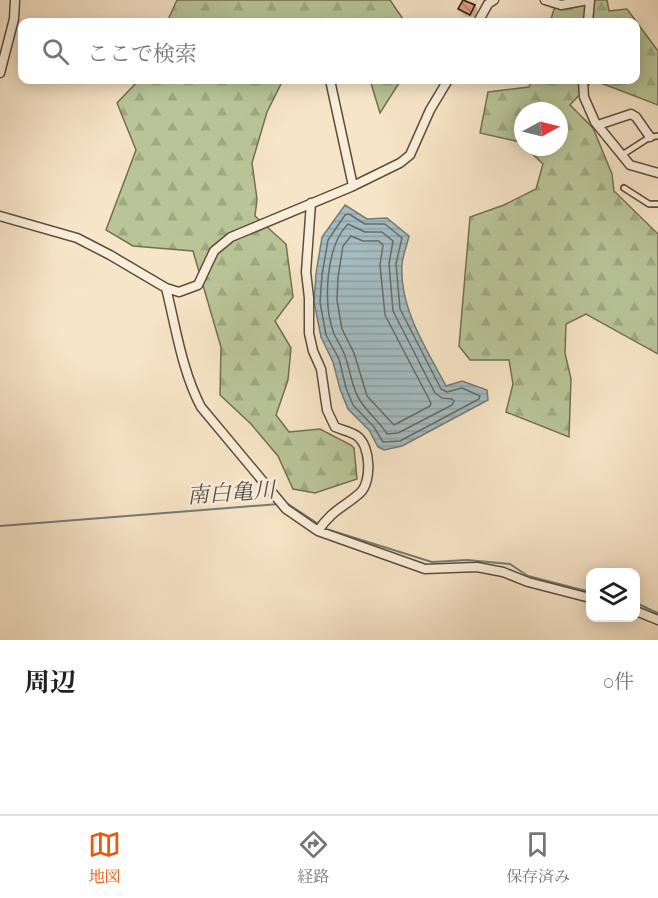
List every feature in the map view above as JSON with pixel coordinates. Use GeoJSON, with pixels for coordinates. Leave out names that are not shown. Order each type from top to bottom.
{"type":"FeatureCollection","features":[{"type":"Feature","properties":{"kind":"street"},"geometry":{"type":"LineString","coordinates":[[0,73],[14,19],[15,0]]}},
{"type":"Feature","properties":{"kind":"street"},"geometry":{"type":"LineString","coordinates":[[480,18],[488,4],[494,0]]}},
{"type":"Feature","properties":{"kind":"street"},"geometry":{"type":"LineString","coordinates":[[545,0],[561,5],[589,0],[588,18]]}},
{"type":"Feature","properties":{"kind":"street"},"geometry":{"type":"LineString","coordinates":[[331,84],[353,186]]}},
{"type":"Feature","properties":{"kind":"street"},"geometry":{"type":"LineString","coordinates":[[0,216],[77,238],[166,288],[180,292],[198,285],[214,251],[231,237],[353,186],[400,163],[410,155],[430,110],[446,84]]}},
{"type":"Feature","properties":{"kind":"street"},"geometry":{"type":"LineString","coordinates":[[583,84],[584,97],[598,125],[630,165],[658,173]]}},
{"type":"Feature","properties":{"kind":"street"},"geometry":{"type":"LineString","coordinates":[[598,125],[631,114],[654,136]]}},
{"type":"Feature","properties":{"kind":"street"},"geometry":{"type":"LineString","coordinates":[[311,203],[306,272],[309,333],[313,351],[321,369],[327,410],[335,427],[357,436],[364,444],[368,476],[367,484],[361,492],[338,508],[321,527]]}},
{"type":"Feature","properties":{"kind":"street"},"geometry":{"type":"LineString","coordinates":[[166,288],[183,358],[201,407],[286,509],[321,527],[425,568],[477,567],[503,572],[528,582],[586,597]]}},
{"type":"Feature","properties":{"kind":"street"},"geometry":{"type":"LineString","coordinates":[[640,613],[658,620]]}},
{"type":"Feature","properties":{"kind":"lane"},"geometry":{"type":"LineString","coordinates":[[622,155],[654,136]]}},
{"type":"Feature","properties":{"kind":"lane"},"geometry":{"type":"LineString","coordinates":[[624,188],[649,204],[658,204]]}},
{"type":"Feature","properties":{"kind":"green space"},"geometry":{"type":"Polygon","coordinates":[[[177,0],[390,0],[402,18],[169,18],[177,0]]]}},
{"type":"Feature","properties":{"kind":"green space"},"geometry":{"type":"Polygon","coordinates":[[[557,0],[607,0],[609,11],[627,9],[634,18],[551,18],[557,0]]]}},
{"type":"Feature","properties":{"kind":"green space"},"geometry":{"type":"Polygon","coordinates":[[[640,27],[658,51],[658,105],[603,84],[640,84],[640,27]]]}},
{"type":"Feature","properties":{"kind":"green space"},"geometry":{"type":"Polygon","coordinates":[[[135,84],[281,84],[267,112],[252,163],[257,199],[255,216],[286,244],[293,297],[275,321],[291,348],[288,380],[276,415],[289,432],[320,429],[351,445],[354,448],[357,479],[315,493],[293,489],[278,456],[251,424],[220,395],[221,347],[193,251],[133,246],[106,230],[136,150],[117,103],[135,84]]]}},
{"type":"Feature","properties":{"kind":"green space"},"geometry":{"type":"Polygon","coordinates":[[[371,84],[398,84],[380,113],[371,84]]]}},
{"type":"Feature","properties":{"kind":"green space"},"geometry":{"type":"Polygon","coordinates":[[[530,84],[589,84],[570,105],[593,128],[612,174],[614,191],[658,234],[658,354],[586,314],[566,324],[565,353],[571,379],[569,437],[506,412],[513,384],[509,360],[470,360],[459,346],[470,217],[504,205],[536,189],[543,164],[535,156],[568,156],[568,102],[514,102],[514,141],[480,133],[488,92],[529,87],[530,84]]]}},
{"type":"Feature","properties":{"kind":"water"},"geometry":{"type":"Polygon","coordinates":[[[345,205],[367,219],[387,218],[409,236],[402,264],[402,280],[409,312],[422,342],[446,386],[462,381],[487,390],[488,400],[402,446],[384,450],[378,447],[369,430],[348,409],[333,362],[321,337],[314,302],[322,237],[345,205]]]}},
{"type":"Feature","properties":{"kind":"building"},"geometry":{"type":"Polygon","coordinates":[[[463,0],[475,5],[470,15],[458,9],[463,0]]]}},
{"type":"Feature","properties":{"kind":"waterway","name":"南白亀川"},"geometry":{"type":"LineString","coordinates":[[0,526],[279,504]]}},
{"type":"Feature","properties":{"kind":"waterway","name":"南白亀川"},"geometry":{"type":"LineString","coordinates":[[285,504],[326,529],[432,562],[467,560],[510,564],[528,576],[586,591]]}},
{"type":"Feature","properties":{"kind":"waterway","name":"南白亀川"},"geometry":{"type":"LineString","coordinates":[[640,605],[658,613]]}}]}
